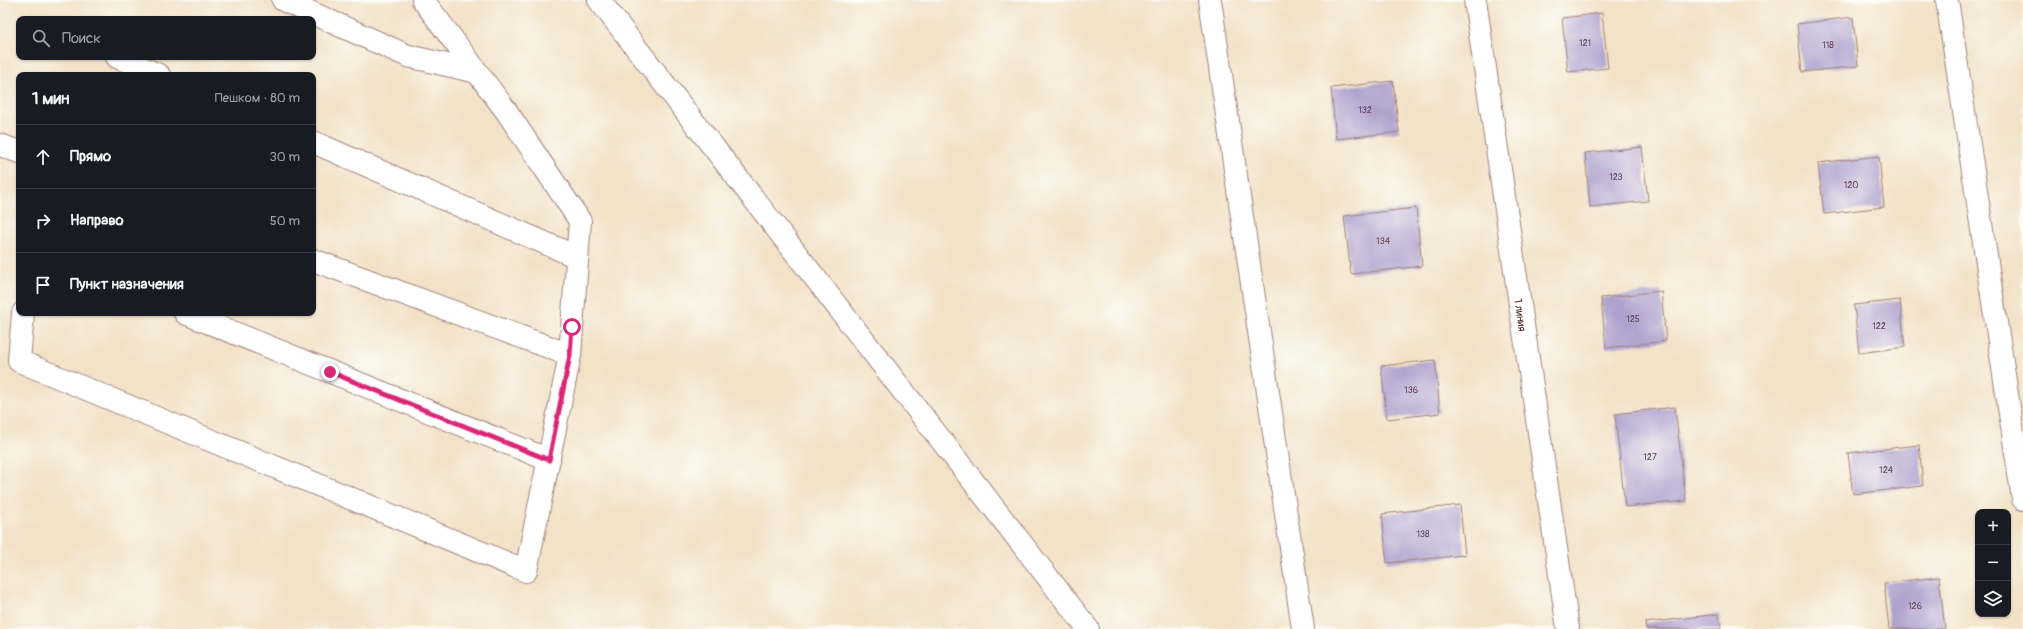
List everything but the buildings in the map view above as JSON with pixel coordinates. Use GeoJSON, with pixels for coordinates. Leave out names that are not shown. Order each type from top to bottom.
{"type":"FeatureCollection","features":[{"type":"Feature","properties":{"kind":"street"},"geometry":{"type":"LineString","coordinates":[[283,0],[408,56],[477,72]]}},
{"type":"Feature","properties":{"kind":"street"},"geometry":{"type":"LineString","coordinates":[[23,316],[19,362],[526,571],[570,355],[580,221],[507,112],[423,0]]}},
{"type":"Feature","properties":{"kind":"street"},"geometry":{"type":"LineString","coordinates":[[599,0],[1088,629]]}},
{"type":"Feature","properties":{"kind":"street"},"geometry":{"type":"LineString","coordinates":[[1210,0],[1303,629]]}},
{"type":"Feature","properties":{"kind":"street","name":"1 линия"},"geometry":{"type":"LineString","coordinates":[[1475,0],[1524,344],[1568,629]]}},
{"type":"Feature","properties":{"kind":"street"},"geometry":{"type":"LineString","coordinates":[[1947,0],[2023,499]]}},
{"type":"Feature","properties":{"kind":"street"},"geometry":{"type":"LineString","coordinates":[[124,60],[152,72]]}},
{"type":"Feature","properties":{"kind":"street"},"geometry":{"type":"LineString","coordinates":[[316,143],[578,257]]}},
{"type":"Feature","properties":{"kind":"street"},"geometry":{"type":"LineString","coordinates":[[0,145],[16,151]]}},
{"type":"Feature","properties":{"kind":"street"},"geometry":{"type":"LineString","coordinates":[[316,261],[570,355]]}},
{"type":"Feature","properties":{"kind":"street"},"geometry":{"type":"LineString","coordinates":[[192,316],[549,460]]}},
{"type":"Feature","properties":{"kind":"route"},"geometry":{"type":"LineString","coordinates":[[330,372],[549,460],[570,355],[572,327]]}}]}
